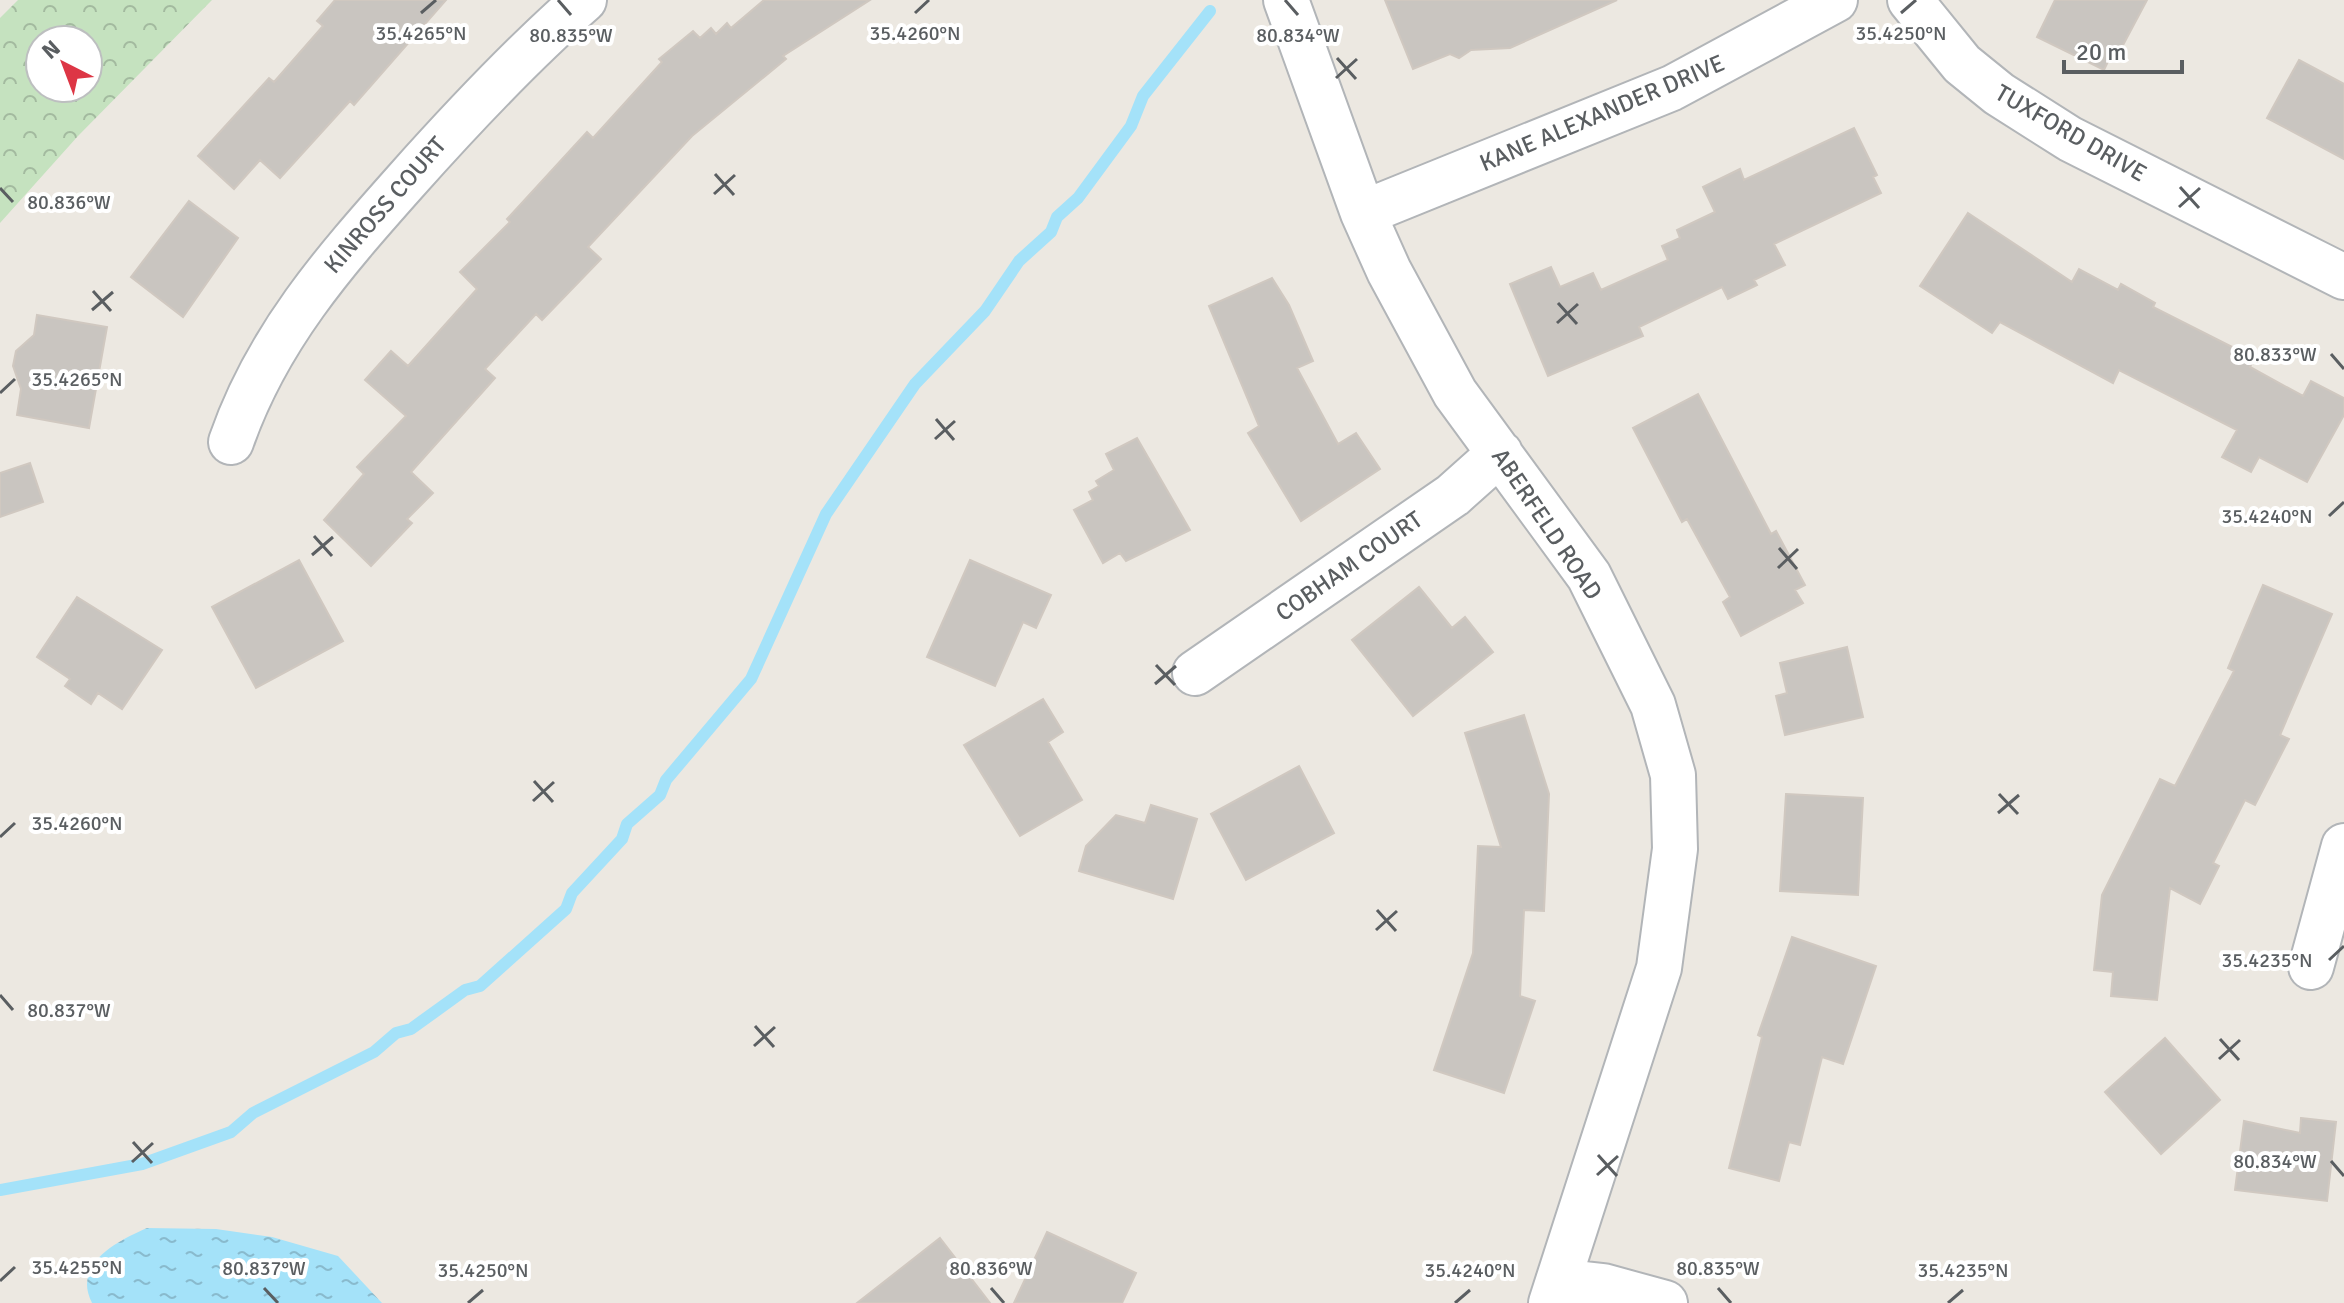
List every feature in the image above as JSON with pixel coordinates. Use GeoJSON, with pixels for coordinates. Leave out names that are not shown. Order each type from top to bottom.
{"type":"FeatureCollection","features":[{"type":"Feature","properties":{"kind":"street","name":"KINROSS COURT"},"geometry":{"type":"LineString","coordinates":[[231,442],[259,374],[297,308],[474,103],[584,0]]}},
{"type":"Feature","properties":{"kind":"street","name":"ABERFELD ROAD"},"geometry":{"type":"LineString","coordinates":[[1286,0],[1363,213],[1425,343],[1455,393],[1589,576],[1653,705],[1673,775],[1675,849],[1659,968],[1555,1292]]}},
{"type":"Feature","properties":{"kind":"street","name":"KANE ALEXANDER DRIVE"},"geometry":{"type":"LineString","coordinates":[[1363,213],[1672,88],[1835,0]]}},
{"type":"Feature","properties":{"kind":"street","name":"TUXFORD DRIVE"},"geometry":{"type":"LineString","coordinates":[[1910,0],[1962,64],[2011,101],[2070,139],[2344,277]]}},
{"type":"Feature","properties":{"kind":"street","name":"COBHAM COURT"},"geometry":{"type":"LineString","coordinates":[[1195,673],[1453,495],[1500,453]]}},
{"type":"Feature","properties":{"kind":"street"},"geometry":{"type":"LineString","coordinates":[[2311,967],[2344,846]]}},
{"type":"Feature","properties":{"kind":"street"},"geometry":{"type":"LineString","coordinates":[[1555,1292],[1603,1286],[1665,1303]]}},
{"type":"Feature","properties":{"kind":"green space"},"geometry":{"type":"Polygon","coordinates":[[[18,0],[212,0],[78,136],[0,223],[0,18],[18,0]]]}},
{"type":"Feature","properties":{"kind":"water"},"geometry":{"type":"Polygon","coordinates":[[[147,1228],[216,1229],[272,1237],[338,1256],[382,1303],[92,1303],[87,1289],[93,1266],[111,1247],[147,1228]]]}},
{"type":"Feature","properties":{"kind":"building"},"geometry":{"type":"Polygon","coordinates":[[[335,0],[446,0],[354,105],[350,101],[280,178],[260,160],[234,189],[198,156],[269,78],[274,82],[323,26],[317,21],[335,0]]]}},
{"type":"Feature","properties":{"kind":"building"},"geometry":{"type":"Polygon","coordinates":[[[764,0],[870,0],[783,56],[786,59],[692,136],[588,247],[601,259],[542,320],[536,314],[485,369],[495,378],[411,472],[433,493],[407,519],[412,523],[371,566],[324,520],[364,474],[357,467],[406,416],[365,380],[391,351],[408,366],[477,289],[460,272],[510,222],[507,219],[587,132],[593,138],[662,62],[659,59],[693,31],[700,38],[711,28],[716,34],[727,23],[731,28],[764,0]]]}},
{"type":"Feature","properties":{"kind":"building"},"geometry":{"type":"Polygon","coordinates":[[[1385,0],[1617,0],[1510,48],[1471,50],[1459,58],[1450,54],[1413,69],[1385,0]]]}},
{"type":"Feature","properties":{"kind":"building"},"geometry":{"type":"Polygon","coordinates":[[[2055,0],[2147,0],[2122,47],[2115,47],[2104,70],[2037,37],[2055,0]]]}},
{"type":"Feature","properties":{"kind":"building"},"geometry":{"type":"Polygon","coordinates":[[[2299,60],[2344,84],[2344,159],[2267,118],[2299,60]]]}},
{"type":"Feature","properties":{"kind":"building"},"geometry":{"type":"Polygon","coordinates":[[[1854,128],[1877,175],[1873,177],[1881,193],[1774,244],[1785,265],[1754,280],[1757,285],[1728,299],[1722,287],[1639,327],[1643,336],[1548,376],[1510,284],[1551,267],[1560,287],[1593,273],[1601,290],[1668,260],[1662,246],[1680,238],[1677,230],[1715,212],[1703,187],[1740,169],[1744,180],[1854,128]]]}},
{"type":"Feature","properties":{"kind":"building"},"geometry":{"type":"Polygon","coordinates":[[[189,201],[238,238],[183,317],[131,277],[189,201]]]}},
{"type":"Feature","properties":{"kind":"building"},"geometry":{"type":"Polygon","coordinates":[[[1968,213],[2072,282],[2079,269],[2118,290],[2121,284],[2155,303],[2153,307],[2254,358],[2250,367],[2303,396],[2311,381],[2344,398],[2344,415],[2307,482],[2259,457],[2251,472],[2222,457],[2237,430],[2119,370],[2113,383],[2000,322],[1992,333],[1920,286],[1968,213]]]}},
{"type":"Feature","properties":{"kind":"building"},"geometry":{"type":"Polygon","coordinates":[[[1272,278],[1289,305],[1313,361],[1297,368],[1338,444],[1356,433],[1380,469],[1301,521],[1248,433],[1259,426],[1209,306],[1272,278]]]}},
{"type":"Feature","properties":{"kind":"building"},"geometry":{"type":"Polygon","coordinates":[[[37,315],[107,327],[89,428],[17,415],[21,389],[13,366],[16,351],[34,335],[37,315]]]}},
{"type":"Feature","properties":{"kind":"building"},"geometry":{"type":"Polygon","coordinates":[[[1698,394],[1771,534],[1776,531],[1805,585],[1795,590],[1803,603],[1741,636],[1723,602],[1730,597],[1687,519],[1682,522],[1633,428],[1698,394]]]}},
{"type":"Feature","properties":{"kind":"building"},"geometry":{"type":"Polygon","coordinates":[[[1137,438],[1190,530],[1126,561],[1120,553],[1103,563],[1074,510],[1093,500],[1089,492],[1099,486],[1096,481],[1114,470],[1106,454],[1137,438]]]}},
{"type":"Feature","properties":{"kind":"building"},"geometry":{"type":"Polygon","coordinates":[[[30,463],[43,502],[0,517],[0,473],[30,463]]]}},
{"type":"Feature","properties":{"kind":"building"},"geometry":{"type":"Polygon","coordinates":[[[299,560],[343,641],[256,688],[212,607],[299,560]]]}},
{"type":"Feature","properties":{"kind":"building"},"geometry":{"type":"Polygon","coordinates":[[[970,560],[1051,595],[1036,628],[1023,622],[995,686],[927,657],[970,560]]]}},
{"type":"Feature","properties":{"kind":"building"},"geometry":{"type":"Polygon","coordinates":[[[2263,585],[2332,614],[2280,735],[2289,739],[2255,805],[2245,800],[2213,863],[2219,866],[2200,904],[2170,888],[2157,1000],[2111,996],[2113,972],[2094,970],[2102,895],[2160,779],[2175,786],[2234,671],[2228,668],[2263,585]]]}},
{"type":"Feature","properties":{"kind":"building"},"geometry":{"type":"Polygon","coordinates":[[[1419,587],[1452,628],[1465,617],[1493,652],[1413,716],[1352,640],[1419,587]]]}},
{"type":"Feature","properties":{"kind":"building"},"geometry":{"type":"Polygon","coordinates":[[[77,597],[162,650],[122,709],[98,693],[91,704],[65,686],[70,679],[37,657],[77,597]]]}},
{"type":"Feature","properties":{"kind":"building"},"geometry":{"type":"Polygon","coordinates":[[[1847,647],[1863,717],[1785,735],[1776,696],[1787,693],[1780,663],[1847,647]]]}},
{"type":"Feature","properties":{"kind":"building"},"geometry":{"type":"Polygon","coordinates":[[[1043,699],[1063,732],[1048,742],[1082,800],[1020,836],[964,745],[1043,699]]]}},
{"type":"Feature","properties":{"kind":"building"},"geometry":{"type":"Polygon","coordinates":[[[1524,715],[1549,794],[1544,911],[1524,910],[1520,996],[1535,1001],[1504,1093],[1434,1070],[1473,953],[1478,846],[1501,847],[1465,733],[1524,715]]]}},
{"type":"Feature","properties":{"kind":"building"},"geometry":{"type":"Polygon","coordinates":[[[1299,766],[1334,833],[1246,880],[1211,814],[1299,766]]]}},
{"type":"Feature","properties":{"kind":"building"},"geometry":{"type":"Polygon","coordinates":[[[1786,794],[1863,798],[1858,895],[1780,891],[1786,794]]]}},
{"type":"Feature","properties":{"kind":"building"},"geometry":{"type":"Polygon","coordinates":[[[1151,805],[1197,819],[1173,899],[1079,871],[1086,846],[1116,815],[1145,823],[1151,805]]]}},
{"type":"Feature","properties":{"kind":"building"},"geometry":{"type":"Polygon","coordinates":[[[1792,937],[1876,966],[1843,1064],[1822,1057],[1800,1145],[1789,1142],[1779,1181],[1729,1168],[1762,1037],[1758,1035],[1792,937]]]}},
{"type":"Feature","properties":{"kind":"building"},"geometry":{"type":"Polygon","coordinates":[[[2165,1038],[2220,1100],[2161,1154],[2105,1092],[2165,1038]]]}},
{"type":"Feature","properties":{"kind":"building"},"geometry":{"type":"Polygon","coordinates":[[[2301,1118],[2336,1122],[2327,1201],[2235,1190],[2244,1121],[2300,1133],[2301,1118]]]}},
{"type":"Feature","properties":{"kind":"building"},"geometry":{"type":"Polygon","coordinates":[[[1047,1232],[1136,1273],[1122,1303],[1014,1303],[1047,1232]]]}},
{"type":"Feature","properties":{"kind":"building"},"geometry":{"type":"Polygon","coordinates":[[[940,1238],[990,1303],[857,1303],[940,1238]]]}},
{"type":"Feature","properties":{"kind":"waterway"},"geometry":{"type":"LineString","coordinates":[[0,1190],[142,1164],[231,1132],[253,1113],[374,1052],[396,1033],[411,1029],[465,990],[480,986],[566,909],[572,893],[622,839],[627,824],[660,795],[666,780],[751,679],[826,514],[915,384],[985,311],[1019,261],[1051,232],[1057,217],[1078,198],[1131,126],[1143,96],[1210,11]]}}]}
